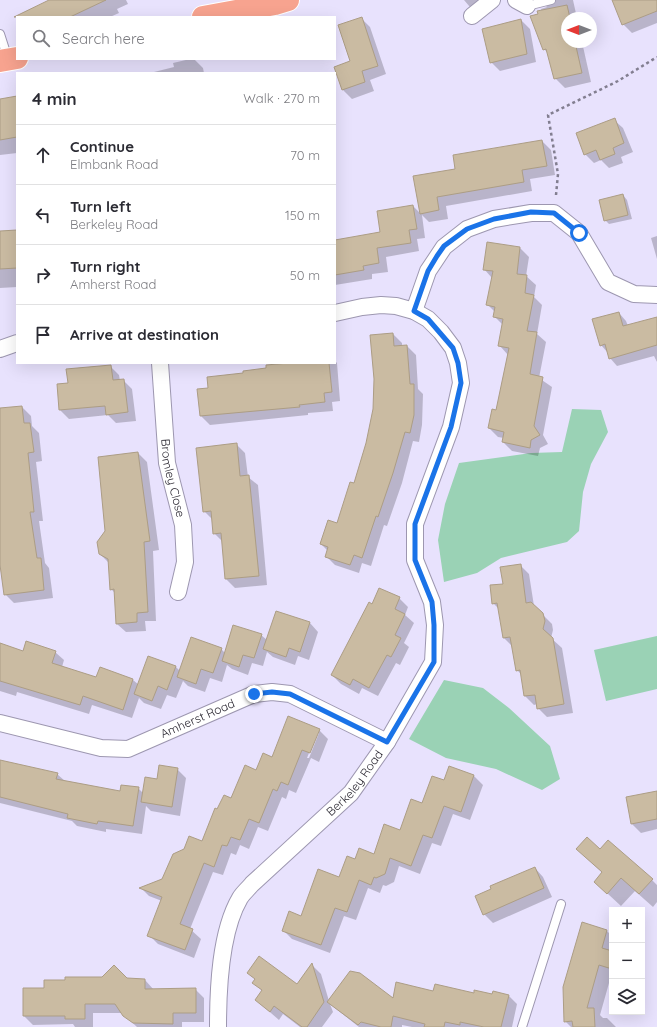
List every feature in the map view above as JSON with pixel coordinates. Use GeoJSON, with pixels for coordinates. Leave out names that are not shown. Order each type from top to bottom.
{"type":"FeatureCollection","features":[{"type":"Feature","properties":{"kind":"main road"},"geometry":{"type":"LineString","coordinates":[[208,16],[278,1]]}},
{"type":"Feature","properties":{"kind":"street"},"geometry":{"type":"LineString","coordinates":[[472,16],[492,0]]}},
{"type":"Feature","properties":{"kind":"street"},"geometry":{"type":"LineString","coordinates":[[414,311],[428,271],[444,246],[467,229],[494,219],[531,212],[554,213],[579,233],[608,282],[634,294],[657,295]]}},
{"type":"Feature","properties":{"kind":"street","name":"Berkeley Road"},"geometry":{"type":"LineString","coordinates":[[218,1027],[223,947],[228,924],[240,898],[252,884],[351,793],[387,742],[434,662],[434,625],[432,602],[415,560],[415,524],[451,427],[461,383],[458,363],[453,348],[428,319],[414,311],[396,306],[381,305],[362,307],[336,313]]}},
{"type":"Feature","properties":{"kind":"street"},"geometry":{"type":"LineString","coordinates":[[0,349],[16,344]]}},
{"type":"Feature","properties":{"kind":"street","name":"Bromley Close"},"geometry":{"type":"LineString","coordinates":[[160,364],[167,463],[183,525],[185,562],[178,592]]}},
{"type":"Feature","properties":{"kind":"street","name":"Amherst Road"},"geometry":{"type":"LineString","coordinates":[[0,723],[101,748],[128,749],[254,694],[272,692],[290,694],[387,742]]}},
{"type":"Feature","properties":{"kind":"lane"},"geometry":{"type":"LineString","coordinates":[[522,3],[550,0]]}},
{"type":"Feature","properties":{"kind":"lane"},"geometry":{"type":"LineString","coordinates":[[0,34],[8,60]]}},
{"type":"Feature","properties":{"kind":"lane"},"geometry":{"type":"LineString","coordinates":[[522,1027],[561,904]]}},
{"type":"Feature","properties":{"kind":"path"},"geometry":{"type":"LineString","coordinates":[[554,213],[558,174],[548,115],[618,81],[657,57]]}},
{"type":"Feature","properties":{"kind":"green space"},"geometry":{"type":"Polygon","coordinates":[[[572,409],[601,410],[608,432],[591,464],[583,492],[579,531],[567,542],[501,558],[477,573],[444,582],[438,540],[445,504],[459,463],[531,453],[562,452],[572,409]]]}},
{"type":"Feature","properties":{"kind":"green space"},"geometry":{"type":"Polygon","coordinates":[[[657,636],[657,689],[606,701],[594,650],[657,636]]]}},
{"type":"Feature","properties":{"kind":"green space"},"geometry":{"type":"Polygon","coordinates":[[[444,680],[483,688],[509,708],[550,746],[560,779],[542,790],[496,769],[446,758],[409,739],[444,680]]]}},
{"type":"Feature","properties":{"kind":"building"},"geometry":{"type":"Polygon","coordinates":[[[49,0],[106,0],[72,16],[16,16],[49,0]]]}},
{"type":"Feature","properties":{"kind":"building"},"geometry":{"type":"Polygon","coordinates":[[[612,0],[657,0],[657,11],[622,25],[612,0]]]}},
{"type":"Feature","properties":{"kind":"building"},"geometry":{"type":"Polygon","coordinates":[[[567,5],[569,12],[561,12],[561,48],[576,48],[582,73],[554,79],[546,49],[543,50],[530,16],[538,14],[537,11],[567,5]]]}},
{"type":"Feature","properties":{"kind":"building"},"geometry":{"type":"Polygon","coordinates":[[[362,17],[378,66],[362,71],[365,82],[342,90],[334,67],[350,61],[338,25],[362,17]]]}},
{"type":"Feature","properties":{"kind":"building"},"geometry":{"type":"Polygon","coordinates":[[[521,19],[527,54],[490,63],[482,29],[521,19]]]}},
{"type":"Feature","properties":{"kind":"building"},"geometry":{"type":"Polygon","coordinates":[[[16,96],[16,137],[0,140],[0,99],[16,96]]]}},
{"type":"Feature","properties":{"kind":"building"},"geometry":{"type":"Polygon","coordinates":[[[615,118],[624,143],[613,148],[615,154],[600,160],[596,150],[584,155],[576,133],[615,118]]]}},
{"type":"Feature","properties":{"kind":"building"},"geometry":{"type":"Polygon","coordinates":[[[542,140],[547,166],[522,170],[524,182],[437,197],[439,210],[420,214],[413,176],[455,169],[453,155],[542,140]]]}},
{"type":"Feature","properties":{"kind":"building"},"geometry":{"type":"Polygon","coordinates":[[[623,194],[628,215],[604,221],[599,200],[623,194]]]}},
{"type":"Feature","properties":{"kind":"building"},"geometry":{"type":"Polygon","coordinates":[[[413,205],[417,229],[409,230],[411,243],[377,248],[379,263],[363,266],[364,270],[336,275],[336,240],[380,232],[377,211],[413,205]]]}},
{"type":"Feature","properties":{"kind":"building"},"geometry":{"type":"Polygon","coordinates":[[[16,230],[16,268],[0,269],[0,231],[16,230]]]}},
{"type":"Feature","properties":{"kind":"building"},"geometry":{"type":"Polygon","coordinates":[[[487,242],[520,247],[517,274],[527,275],[525,293],[534,295],[527,331],[537,332],[530,374],[543,377],[534,426],[540,435],[531,440],[530,448],[502,442],[504,432],[488,428],[492,409],[496,410],[509,348],[498,346],[503,319],[493,317],[495,307],[486,305],[493,271],[483,270],[487,242]]]}},
{"type":"Feature","properties":{"kind":"building"},"geometry":{"type":"Polygon","coordinates":[[[619,312],[623,326],[657,317],[657,345],[609,359],[605,344],[600,346],[592,319],[619,312]]]}},
{"type":"Feature","properties":{"kind":"building"},"geometry":{"type":"Polygon","coordinates":[[[393,333],[394,346],[407,345],[410,384],[414,384],[414,415],[410,433],[405,432],[378,517],[376,516],[362,558],[354,555],[350,565],[325,557],[328,547],[320,544],[328,520],[337,523],[350,482],[354,483],[366,443],[373,409],[374,379],[370,335],[393,333]]]}},
{"type":"Feature","properties":{"kind":"building"},"geometry":{"type":"Polygon","coordinates":[[[329,364],[332,392],[324,393],[325,402],[299,405],[300,407],[200,416],[197,389],[208,388],[207,377],[243,373],[243,371],[266,368],[266,365],[329,364]]]}},
{"type":"Feature","properties":{"kind":"building"},"geometry":{"type":"Polygon","coordinates":[[[111,365],[113,380],[124,379],[128,412],[106,415],[105,406],[59,410],[57,384],[68,383],[66,369],[111,365]]]}},
{"type":"Feature","properties":{"kind":"building"},"geometry":{"type":"Polygon","coordinates":[[[22,406],[24,423],[30,423],[34,452],[28,453],[34,512],[30,512],[37,558],[41,558],[44,590],[4,595],[0,565],[0,408],[22,406]]]}},
{"type":"Feature","properties":{"kind":"building"},"geometry":{"type":"Polygon","coordinates":[[[237,443],[240,476],[249,475],[259,576],[225,579],[221,533],[213,534],[211,511],[203,512],[196,448],[237,443]]]}},
{"type":"Feature","properties":{"kind":"building"},"geometry":{"type":"Polygon","coordinates":[[[138,452],[150,541],[144,542],[148,612],[137,613],[137,622],[116,624],[114,589],[110,590],[108,559],[99,554],[97,542],[105,531],[98,457],[138,452]]]}},
{"type":"Feature","properties":{"kind":"building"},"geometry":{"type":"Polygon","coordinates":[[[521,564],[526,603],[531,602],[543,613],[545,621],[543,629],[553,638],[564,704],[537,709],[535,695],[524,696],[520,670],[516,671],[510,637],[503,638],[497,603],[492,604],[490,585],[503,584],[500,567],[521,564]]]}},
{"type":"Feature","properties":{"kind":"building"},"geometry":{"type":"Polygon","coordinates":[[[379,588],[400,597],[395,609],[405,614],[395,635],[401,638],[391,657],[387,655],[369,688],[353,679],[350,685],[331,675],[369,602],[372,604],[379,588]]]}},
{"type":"Feature","properties":{"kind":"building"},"geometry":{"type":"Polygon","coordinates":[[[276,611],[310,622],[300,652],[289,648],[286,657],[263,649],[276,611]]]}},
{"type":"Feature","properties":{"kind":"building"},"geometry":{"type":"Polygon","coordinates":[[[233,625],[262,634],[254,658],[243,655],[239,667],[222,661],[233,625]]]}},
{"type":"Feature","properties":{"kind":"building"},"geometry":{"type":"Polygon","coordinates":[[[191,637],[222,648],[213,673],[201,669],[196,684],[177,677],[191,637]]]}},
{"type":"Feature","properties":{"kind":"building"},"geometry":{"type":"Polygon","coordinates":[[[26,641],[56,651],[52,663],[96,677],[100,667],[133,679],[123,710],[83,696],[80,705],[0,681],[0,643],[23,651],[26,641]]]}},
{"type":"Feature","properties":{"kind":"building"},"geometry":{"type":"Polygon","coordinates":[[[148,656],[176,666],[167,690],[158,686],[152,701],[134,694],[148,656]]]}},
{"type":"Feature","properties":{"kind":"building"},"geometry":{"type":"Polygon","coordinates":[[[288,716],[320,729],[310,753],[302,750],[288,785],[281,782],[277,791],[273,789],[259,823],[249,819],[240,840],[231,837],[227,846],[222,845],[214,867],[204,863],[180,924],[193,929],[185,950],[147,936],[162,897],[139,888],[162,879],[173,854],[184,849],[189,836],[202,841],[215,808],[217,809],[224,795],[231,798],[245,765],[256,770],[263,753],[272,757],[288,716]]]}},
{"type":"Feature","properties":{"kind":"building"},"geometry":{"type":"Polygon","coordinates":[[[0,760],[58,773],[56,779],[120,791],[121,785],[139,787],[133,826],[98,821],[97,824],[67,818],[68,814],[0,797],[0,760]]]}},
{"type":"Feature","properties":{"kind":"building"},"geometry":{"type":"Polygon","coordinates":[[[159,765],[178,768],[172,807],[141,802],[145,777],[157,779],[159,765]]]}},
{"type":"Feature","properties":{"kind":"building"},"geometry":{"type":"Polygon","coordinates":[[[449,766],[474,775],[461,812],[444,806],[432,838],[423,835],[411,866],[390,858],[385,874],[376,878],[374,877],[371,885],[359,880],[347,912],[335,908],[321,945],[282,931],[289,911],[301,916],[318,869],[339,877],[347,856],[355,859],[359,848],[374,854],[384,824],[400,830],[411,799],[422,803],[432,776],[444,780],[449,766]]]}},
{"type":"Feature","properties":{"kind":"building"},"geometry":{"type":"Polygon","coordinates":[[[657,791],[657,819],[631,824],[626,797],[657,791]]]}},
{"type":"Feature","properties":{"kind":"building"},"geometry":{"type":"Polygon","coordinates":[[[587,837],[600,849],[608,840],[653,879],[639,894],[621,878],[607,894],[594,882],[602,872],[576,849],[587,837]]]}},
{"type":"Feature","properties":{"kind":"building"},"geometry":{"type":"Polygon","coordinates":[[[535,867],[544,888],[483,915],[475,896],[491,889],[490,886],[535,867]]]}},
{"type":"Feature","properties":{"kind":"building"},"geometry":{"type":"Polygon","coordinates":[[[582,922],[607,930],[602,948],[609,950],[609,968],[599,965],[587,1008],[594,1008],[595,1027],[573,1027],[572,1021],[564,1022],[563,987],[582,922]]]}},
{"type":"Feature","properties":{"kind":"building"},"geometry":{"type":"Polygon","coordinates":[[[259,956],[297,984],[312,963],[324,1002],[307,1027],[302,1027],[274,1006],[270,1012],[255,1000],[262,990],[252,983],[255,979],[247,973],[259,956]]]}},
{"type":"Feature","properties":{"kind":"building"},"geometry":{"type":"Polygon","coordinates":[[[114,965],[127,978],[145,979],[145,989],[196,988],[196,1013],[173,1013],[173,1024],[133,1023],[123,1016],[115,1004],[85,1004],[85,1019],[65,1019],[65,1016],[23,1016],[23,988],[44,988],[44,980],[65,980],[65,977],[102,977],[114,965]]]}},
{"type":"Feature","properties":{"kind":"building"},"geometry":{"type":"Polygon","coordinates":[[[350,971],[360,973],[393,998],[396,982],[433,991],[435,984],[474,993],[474,990],[492,994],[493,991],[509,995],[501,1027],[484,1027],[460,1022],[460,1025],[445,1022],[444,1027],[424,1027],[425,1024],[393,1016],[391,1027],[381,1027],[361,1022],[358,1025],[327,1002],[350,971]]]}},
{"type":"Feature","properties":{"kind":"route"},"geometry":{"type":"LineString","coordinates":[[254,694],[272,692],[290,694],[387,742],[434,662],[434,625],[432,602],[415,560],[415,524],[451,427],[461,383],[458,363],[453,348],[441,332],[428,319],[414,311],[428,271],[444,246],[467,229],[494,219],[531,212],[554,213],[579,233]]}}]}
